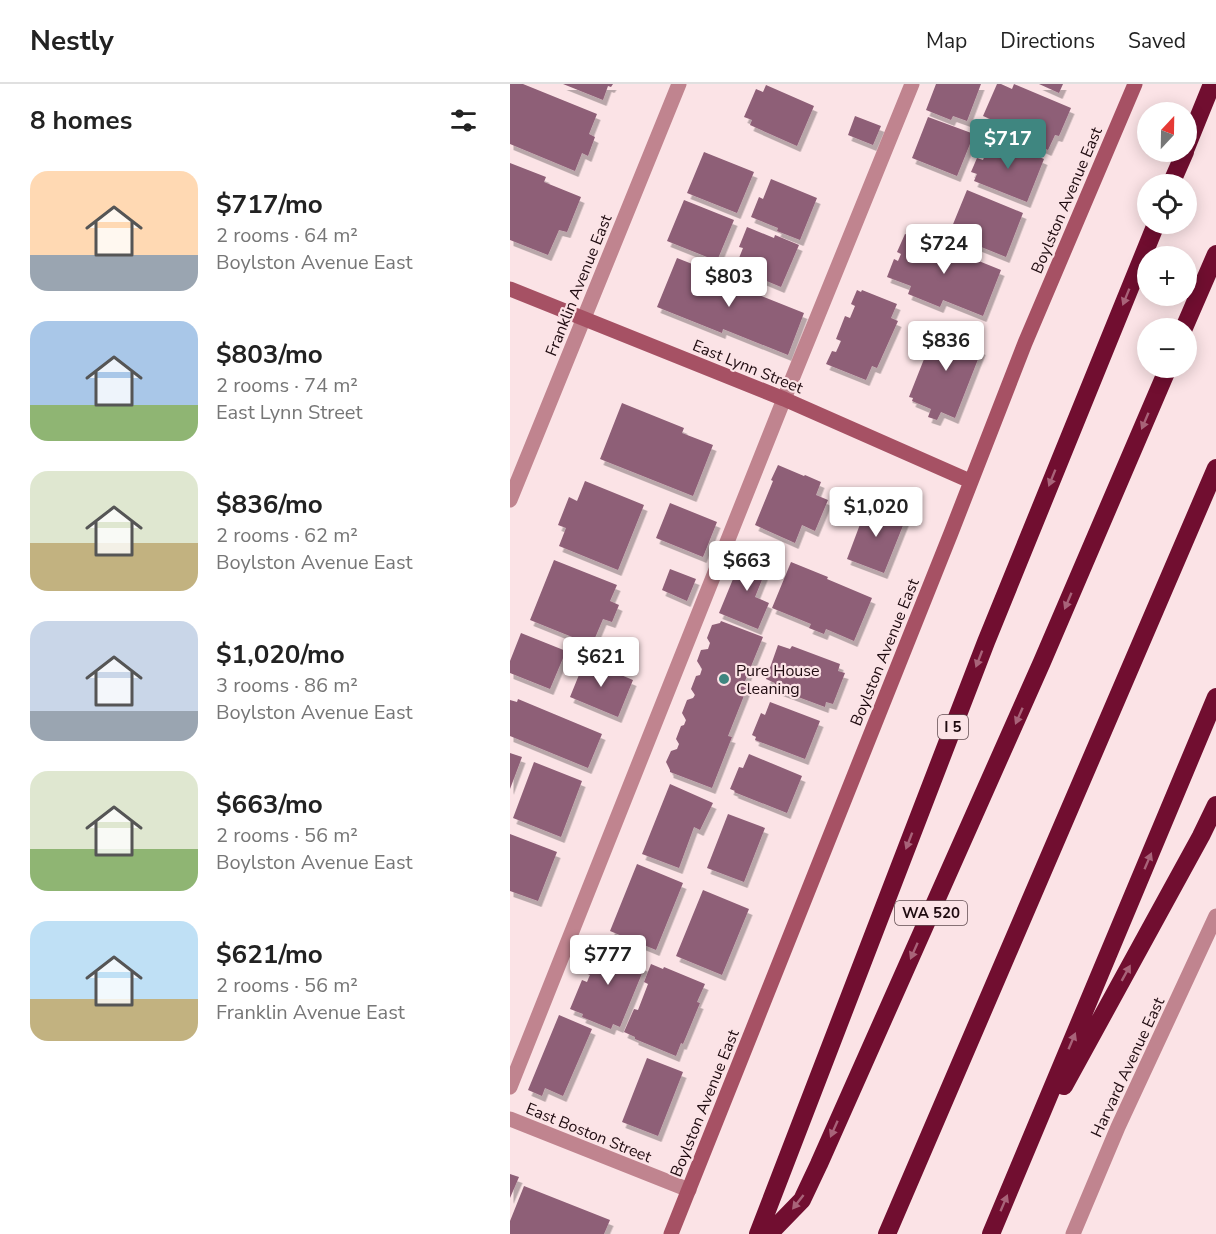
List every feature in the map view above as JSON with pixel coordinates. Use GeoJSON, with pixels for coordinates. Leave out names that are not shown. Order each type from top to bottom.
{"type":"FeatureCollection","features":[{"type":"Feature","properties":{"kind":"highway"},"geometry":{"type":"LineString","coordinates":[[1197,122],[1212,84]]}},
{"type":"Feature","properties":{"kind":"highway","name":"I 5"},"geometry":{"type":"LineString","coordinates":[[758,1234],[986,642],[1152,234]]}},
{"type":"Feature","properties":{"kind":"highway"},"geometry":{"type":"LineString","coordinates":[[1188,318],[1216,254]]}},
{"type":"Feature","properties":{"kind":"highway","name":"WA 520"},"geometry":{"type":"LineString","coordinates":[[769,1234],[802,1200],[819,1164],[1042,662],[1164,378]]}},
{"type":"Feature","properties":{"kind":"highway"},"geometry":{"type":"LineString","coordinates":[[887,1234],[1216,468]]}},
{"type":"Feature","properties":{"kind":"highway"},"geometry":{"type":"LineString","coordinates":[[991,1234],[1216,698]]}},
{"type":"Feature","properties":{"kind":"highway"},"geometry":{"type":"LineString","coordinates":[[1017,1172],[1202,836],[1216,805]]}},
{"type":"Feature","properties":{"kind":"street","name":"Franklin Avenue East"},"geometry":{"type":"LineString","coordinates":[[510,500],[679,84]]}},
{"type":"Feature","properties":{"kind":"street"},"geometry":{"type":"LineString","coordinates":[[510,1087],[912,84]]}},
{"type":"Feature","properties":{"kind":"street","name":"Boylston Avenue East"},"geometry":{"type":"LineString","coordinates":[[671,1234],[1025,343],[1135,84]]}},
{"type":"Feature","properties":{"kind":"street","name":"East Lynn Street"},"geometry":{"type":"LineString","coordinates":[[510,289],[784,399],[970,481]]}},
{"type":"Feature","properties":{"kind":"street","name":"Harvard Avenue East"},"geometry":{"type":"LineString","coordinates":[[1072,1234],[1118,1127],[1216,916]]}},
{"type":"Feature","properties":{"kind":"street","name":"East Boston Street"},"geometry":{"type":"LineString","coordinates":[[510,1119],[689,1190]]}},
{"type":"Feature","properties":{"kind":"building"},"geometry":{"type":"Polygon","coordinates":[[[510,84],[523,84],[597,114],[589,134],[595,137],[588,156],[582,153],[575,171],[510,144],[510,84]]]}},
{"type":"Feature","properties":{"kind":"building"},"geometry":{"type":"Polygon","coordinates":[[[563,84],[613,84],[611,87],[608,86],[603,100],[563,84]]]}},
{"type":"Feature","properties":{"kind":"building"},"geometry":{"type":"Polygon","coordinates":[[[936,84],[981,84],[967,121],[953,116],[951,120],[926,110],[936,84]]]}},
{"type":"Feature","properties":{"kind":"building"},"geometry":{"type":"Polygon","coordinates":[[[997,84],[1012,89],[1014,84],[1071,108],[1059,136],[1055,135],[1048,150],[998,127],[999,123],[983,116],[997,84]]]}},
{"type":"Feature","properties":{"kind":"building"},"geometry":{"type":"Polygon","coordinates":[[[1039,84],[1063,84],[1059,93],[1039,84]]]}},
{"type":"Feature","properties":{"kind":"building"},"geometry":{"type":"Polygon","coordinates":[[[766,85],[814,106],[797,146],[750,125],[752,120],[744,117],[756,89],[763,92],[766,85]]]}},
{"type":"Feature","properties":{"kind":"building"},"geometry":{"type":"Polygon","coordinates":[[[855,116],[881,126],[873,145],[848,135],[855,116]]]}},
{"type":"Feature","properties":{"kind":"building"},"geometry":{"type":"Polygon","coordinates":[[[928,117],[974,134],[957,176],[912,158],[928,117]]]}},
{"type":"Feature","properties":{"kind":"building"},"geometry":{"type":"Polygon","coordinates":[[[992,137],[1044,159],[1027,202],[974,181],[977,174],[971,172],[977,158],[983,160],[992,137]]]}},
{"type":"Feature","properties":{"kind":"building"},"geometry":{"type":"Polygon","coordinates":[[[704,152],[754,172],[737,213],[687,193],[704,152]]]}},
{"type":"Feature","properties":{"kind":"building"},"geometry":{"type":"Polygon","coordinates":[[[510,163],[546,177],[544,182],[581,197],[567,232],[559,230],[548,255],[510,240],[510,163]]]}},
{"type":"Feature","properties":{"kind":"building"},"geometry":{"type":"Polygon","coordinates":[[[771,179],[817,198],[800,240],[751,217],[759,197],[763,199],[771,179]]]}},
{"type":"Feature","properties":{"kind":"building"},"geometry":{"type":"Polygon","coordinates":[[[967,190],[1023,213],[1006,257],[949,234],[967,190]]]}},
{"type":"Feature","properties":{"kind":"building"},"geometry":{"type":"Polygon","coordinates":[[[684,200],[734,220],[717,261],[667,241],[684,200]]]}},
{"type":"Feature","properties":{"kind":"building"},"geometry":{"type":"Polygon","coordinates":[[[747,227],[799,245],[781,287],[735,268],[743,248],[739,247],[747,227]]]}},
{"type":"Feature","properties":{"kind":"building"},"geometry":{"type":"Polygon","coordinates":[[[905,234],[911,236],[912,234],[1001,270],[983,316],[943,300],[940,307],[908,294],[911,286],[887,277],[894,259],[898,261],[901,254],[897,252],[905,234]]]}},
{"type":"Feature","properties":{"kind":"building"},"geometry":{"type":"Polygon","coordinates":[[[677,258],[720,275],[719,279],[804,313],[788,355],[723,329],[722,333],[657,307],[677,258]]]}},
{"type":"Feature","properties":{"kind":"building"},"geometry":{"type":"Polygon","coordinates":[[[857,290],[897,304],[891,318],[898,321],[877,368],[872,366],[866,380],[826,364],[832,351],[836,352],[841,341],[836,339],[845,316],[850,318],[855,306],[851,304],[857,290]]]}},
{"type":"Feature","properties":{"kind":"building"},"geometry":{"type":"Polygon","coordinates":[[[942,321],[969,331],[965,342],[982,349],[955,418],[941,412],[937,420],[928,417],[931,409],[912,401],[913,398],[909,397],[930,344],[933,345],[942,321]]]}},
{"type":"Feature","properties":{"kind":"building"},"geometry":{"type":"Polygon","coordinates":[[[622,403],[684,428],[682,433],[713,445],[693,496],[600,459],[622,403]]]}},
{"type":"Feature","properties":{"kind":"building"},"geometry":{"type":"Polygon","coordinates":[[[778,465],[821,482],[816,495],[828,500],[815,531],[802,525],[795,543],[755,525],[778,465]]]}},
{"type":"Feature","properties":{"kind":"building"},"geometry":{"type":"Polygon","coordinates":[[[585,481],[644,505],[618,570],[559,546],[566,528],[558,525],[569,497],[577,501],[585,481]]]}},
{"type":"Feature","properties":{"kind":"building"},"geometry":{"type":"Polygon","coordinates":[[[670,503],[717,522],[703,557],[656,538],[670,503]]]}},
{"type":"Feature","properties":{"kind":"building"},"geometry":{"type":"Polygon","coordinates":[[[868,503],[906,518],[884,573],[847,559],[868,503]]]}},
{"type":"Feature","properties":{"kind":"building"},"geometry":{"type":"Polygon","coordinates":[[[745,550],[770,560],[755,597],[769,603],[758,629],[719,613],[745,550]]]}},
{"type":"Feature","properties":{"kind":"building"},"geometry":{"type":"Polygon","coordinates":[[[554,560],[617,585],[610,601],[619,605],[612,622],[603,619],[592,645],[530,620],[554,560]]]}},
{"type":"Feature","properties":{"kind":"building"},"geometry":{"type":"Polygon","coordinates":[[[791,562],[872,598],[854,641],[826,629],[824,634],[809,628],[811,624],[772,608],[791,562]]]}},
{"type":"Feature","properties":{"kind":"building"},"geometry":{"type":"Polygon","coordinates":[[[670,569],[696,579],[687,601],[662,590],[670,569]]]}},
{"type":"Feature","properties":{"kind":"building"},"geometry":{"type":"Polygon","coordinates":[[[721,621],[763,637],[743,686],[747,688],[728,736],[732,737],[712,788],[670,772],[666,762],[671,751],[677,749],[679,744],[676,739],[686,720],[682,713],[687,700],[695,695],[691,689],[696,676],[700,675],[702,669],[697,661],[701,650],[708,649],[710,643],[707,638],[712,625],[721,621]]]}},
{"type":"Feature","properties":{"kind":"building"},"geometry":{"type":"Polygon","coordinates":[[[521,633],[566,651],[550,689],[510,673],[510,661],[521,633]]]}},
{"type":"Feature","properties":{"kind":"building"},"geometry":{"type":"Polygon","coordinates":[[[778,645],[790,649],[792,646],[840,664],[838,671],[845,673],[833,704],[826,702],[825,707],[774,688],[775,683],[766,679],[778,645]]]}},
{"type":"Feature","properties":{"kind":"building"},"geometry":{"type":"Polygon","coordinates":[[[585,660],[633,680],[618,717],[570,697],[585,660]]]}},
{"type":"Feature","properties":{"kind":"building"},"geometry":{"type":"Polygon","coordinates":[[[518,699],[602,734],[588,768],[510,736],[510,700],[517,702],[518,699]]]}},
{"type":"Feature","properties":{"kind":"building"},"geometry":{"type":"Polygon","coordinates":[[[770,702],[820,721],[805,759],[755,740],[756,737],[752,735],[761,713],[765,715],[770,702]]]}},
{"type":"Feature","properties":{"kind":"building"},"geometry":{"type":"Polygon","coordinates":[[[510,753],[522,757],[510,789],[510,753]]]}},
{"type":"Feature","properties":{"kind":"building"},"geometry":{"type":"Polygon","coordinates":[[[749,754],[802,776],[787,813],[730,789],[739,767],[743,768],[749,754]]]}},
{"type":"Feature","properties":{"kind":"building"},"geometry":{"type":"Polygon","coordinates":[[[534,762],[582,781],[561,837],[513,818],[534,762]]]}},
{"type":"Feature","properties":{"kind":"building"},"geometry":{"type":"Polygon","coordinates":[[[670,784],[713,803],[700,830],[694,827],[679,868],[642,854],[670,784]]]}},
{"type":"Feature","properties":{"kind":"building"},"geometry":{"type":"Polygon","coordinates":[[[728,814],[765,828],[744,882],[707,868],[728,814]]]}},
{"type":"Feature","properties":{"kind":"building"},"geometry":{"type":"Polygon","coordinates":[[[510,834],[557,852],[538,901],[510,891],[510,834]]]}},
{"type":"Feature","properties":{"kind":"building"},"geometry":{"type":"Polygon","coordinates":[[[637,864],[683,883],[656,950],[610,931],[637,864]]]}},
{"type":"Feature","properties":{"kind":"building"},"geometry":{"type":"Polygon","coordinates":[[[703,890],[749,909],[722,975],[676,956],[703,890]]]}},
{"type":"Feature","properties":{"kind":"building"},"geometry":{"type":"Polygon","coordinates":[[[598,943],[609,948],[610,945],[641,958],[638,963],[645,966],[620,1027],[613,1024],[611,1029],[582,1017],[583,1014],[570,1009],[582,980],[587,982],[590,975],[585,973],[598,943]]]}},
{"type":"Feature","properties":{"kind":"building"},"geometry":{"type":"Polygon","coordinates":[[[651,964],[705,984],[697,1002],[700,1003],[676,1056],[624,1032],[634,1009],[638,1010],[648,984],[644,982],[651,964]]]}},
{"type":"Feature","properties":{"kind":"building"},"geometry":{"type":"Polygon","coordinates":[[[559,1015],[592,1029],[563,1096],[545,1088],[542,1096],[528,1090],[559,1015]]]}},
{"type":"Feature","properties":{"kind":"building"},"geometry":{"type":"Polygon","coordinates":[[[647,1058],[683,1072],[658,1136],[622,1122],[647,1058]]]}},
{"type":"Feature","properties":{"kind":"building"},"geometry":{"type":"Polygon","coordinates":[[[510,1174],[519,1177],[510,1198],[510,1174]]]}},
{"type":"Feature","properties":{"kind":"building"},"geometry":{"type":"Polygon","coordinates":[[[524,1186],[610,1220],[604,1234],[510,1234],[510,1221],[524,1186]]]}},
{"type":"Feature","properties":{"kind":"place","name":"Pure House Cleaning"},"geometry":{"type":"Point","coordinates":[724,679]}}]}
